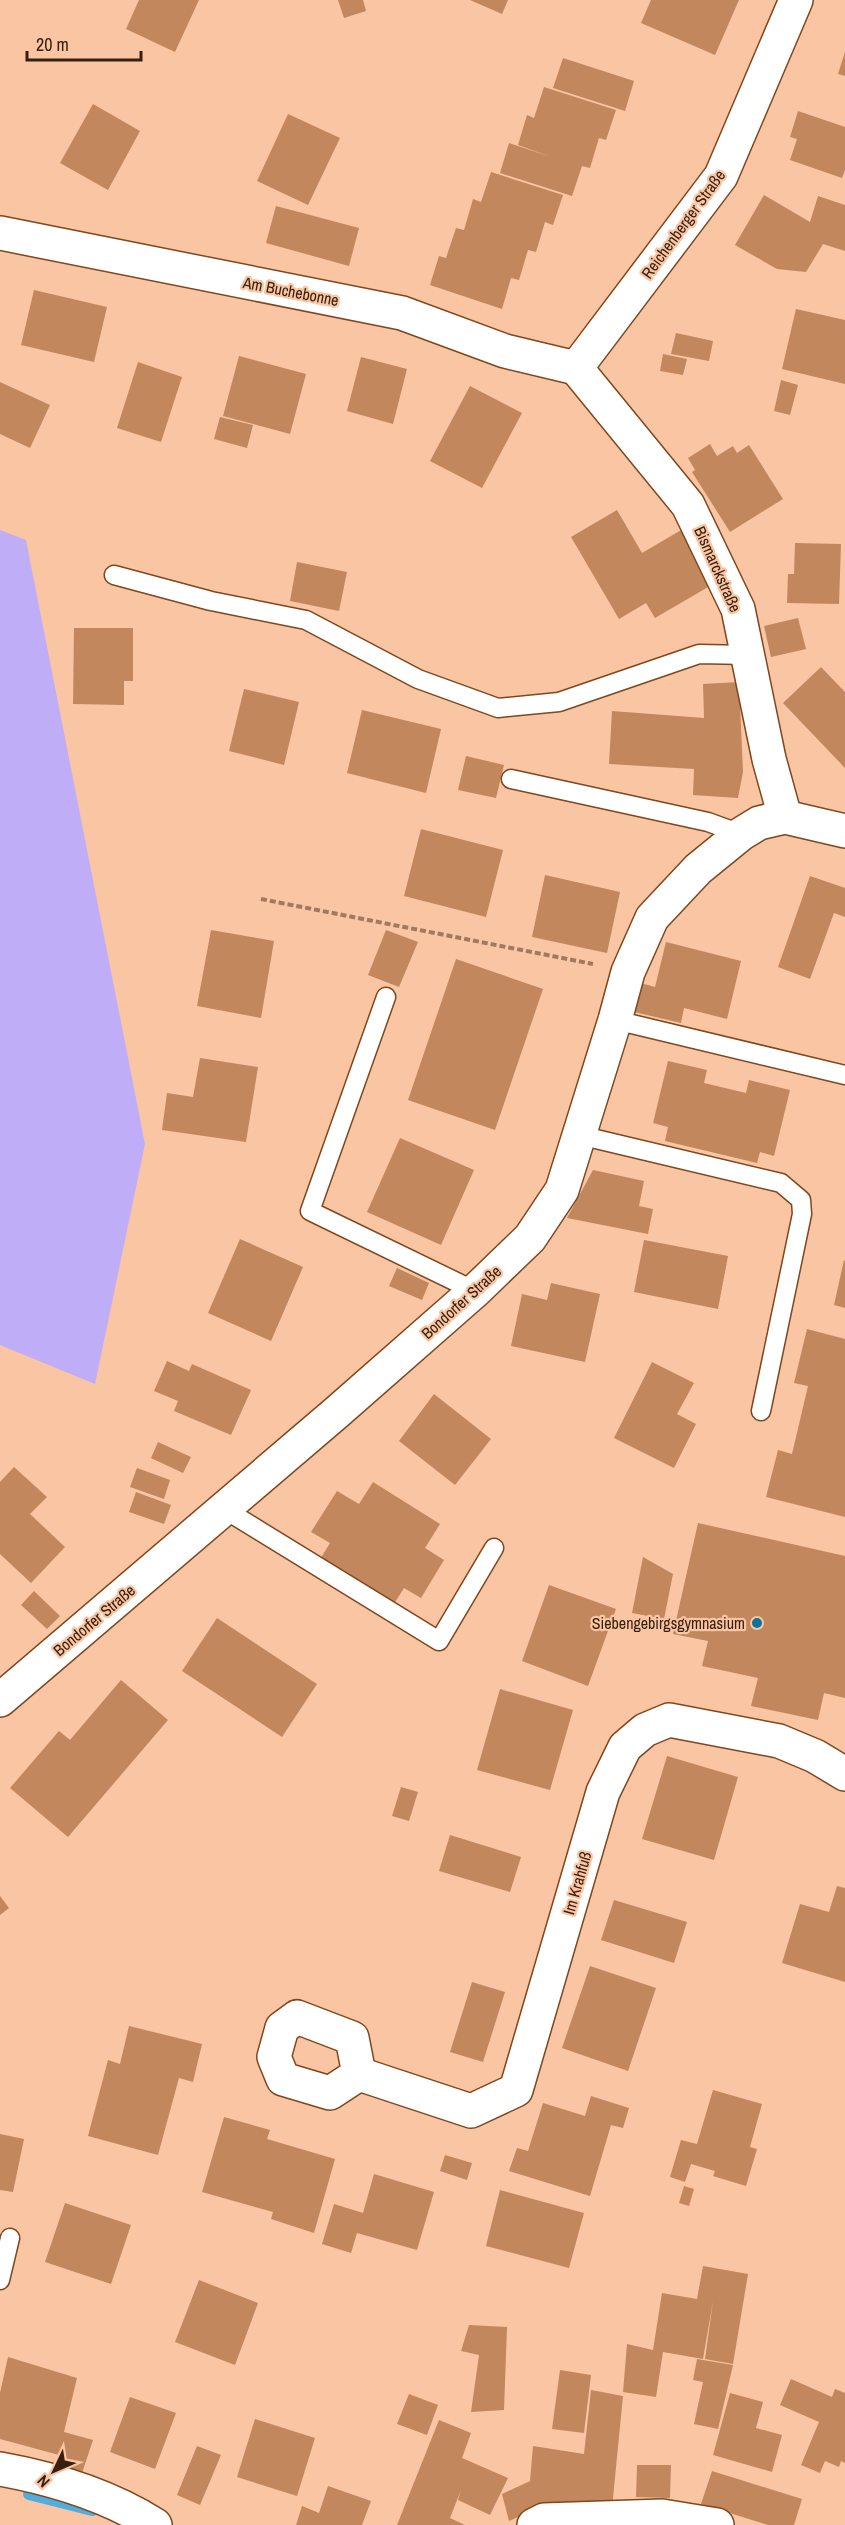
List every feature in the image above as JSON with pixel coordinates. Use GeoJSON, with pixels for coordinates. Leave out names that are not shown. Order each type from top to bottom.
{"type":"FeatureCollection","features":[{"type":"Feature","properties":{"kind":"street","name":"Reichenberger Straße"},"geometry":{"type":"LineString","coordinates":[[576,368],[721,176],[796,0]]}},
{"type":"Feature","properties":{"kind":"street","name":"Am Buchebonne"},"geometry":{"type":"LineString","coordinates":[[0,233],[402,313],[505,351],[576,368]]}},
{"type":"Feature","properties":{"kind":"street","name":"Bismarckstraße"},"geometry":{"type":"LineString","coordinates":[[576,368],[688,505],[738,609],[769,759],[785,817]]}},
{"type":"Feature","properties":{"kind":"street"},"geometry":{"type":"LineString","coordinates":[[785,817],[845,831]]}},
{"type":"Feature","properties":{"kind":"street","name":"Bondorfer Straße"},"geometry":{"type":"LineString","coordinates":[[0,1700],[475,1291],[530,1238],[562,1190],[628,972],[652,918],[698,869],[741,834],[759,823],[785,817]]}},
{"type":"Feature","properties":{"kind":"street","name":"Im Krahfuß"},"geometry":{"type":"LineString","coordinates":[[359,2074],[471,2111],[516,2090],[603,1792],[625,1747],[645,1730],[669,1720],[779,1741],[815,1755],[845,1774]]}},
{"type":"Feature","properties":{"kind":"street"},"geometry":{"type":"LineString","coordinates":[[0,2469],[48,2477],[127,2507],[155,2525]]}},
{"type":"Feature","properties":{"kind":"street"},"geometry":{"type":"LineString","coordinates":[[534,2525],[544,2520],[662,2516],[717,2525]]}},
{"type":"Feature","properties":{"kind":"lane"},"geometry":{"type":"LineString","coordinates":[[114,574],[211,601],[306,620],[418,678],[498,708],[560,702],[699,654],[748,655]]}},
{"type":"Feature","properties":{"kind":"lane"},"geometry":{"type":"LineString","coordinates":[[511,779],[708,822],[741,834]]}},
{"type":"Feature","properties":{"kind":"lane"},"geometry":{"type":"LineString","coordinates":[[386,997],[310,1211],[475,1291]]}},
{"type":"Feature","properties":{"kind":"lane"},"geometry":{"type":"LineString","coordinates":[[615,1020],[845,1075]]}},
{"type":"Feature","properties":{"kind":"lane"},"geometry":{"type":"LineString","coordinates":[[579,1135],[782,1183],[801,1200],[802,1214],[760,1411]]}},
{"type":"Feature","properties":{"kind":"lane"},"geometry":{"type":"LineString","coordinates":[[224,1509],[439,1641],[494,1548]]}},
{"type":"Feature","properties":{"kind":"lane"},"geometry":{"type":"LineString","coordinates":[[0,2280],[10,2238]]}},
{"type":"Feature","properties":{"kind":"path"},"geometry":{"type":"LineString","coordinates":[[261,899],[601,965]]}},
{"type":"Feature","properties":{"kind":"shaded area"},"geometry":{"type":"Polygon","coordinates":[[[0,530],[26,540],[145,1144],[95,1384],[0,1345],[0,530]]]}},
{"type":"Feature","properties":{"kind":"building"},"geometry":{"type":"Polygon","coordinates":[[[139,0],[199,0],[175,52],[126,29],[139,0]]]}},
{"type":"Feature","properties":{"kind":"building"},"geometry":{"type":"Polygon","coordinates":[[[338,0],[363,0],[366,11],[344,18],[338,0]]]}},
{"type":"Feature","properties":{"kind":"building"},"geometry":{"type":"Polygon","coordinates":[[[470,0],[508,0],[502,14],[470,0]]]}},
{"type":"Feature","properties":{"kind":"building"},"geometry":{"type":"Polygon","coordinates":[[[651,0],[739,0],[715,55],[641,23],[651,0]]]}},
{"type":"Feature","properties":{"kind":"building"},"geometry":{"type":"Polygon","coordinates":[[[845,52],[845,76],[838,74],[845,52]]]}},
{"type":"Feature","properties":{"kind":"building"},"geometry":{"type":"Polygon","coordinates":[[[563,58],[634,81],[625,111],[553,88],[563,58]]]}},
{"type":"Feature","properties":{"kind":"building"},"geometry":{"type":"Polygon","coordinates":[[[544,87],[616,110],[606,140],[599,138],[590,168],[582,166],[572,196],[500,173],[509,143],[551,157],[518,145],[527,115],[534,118],[544,87]]]}},
{"type":"Feature","properties":{"kind":"building"},"geometry":{"type":"Polygon","coordinates":[[[93,104],[140,131],[108,190],[60,163],[93,104]]]}},
{"type":"Feature","properties":{"kind":"building"},"geometry":{"type":"Polygon","coordinates":[[[798,111],[845,127],[845,170],[842,178],[790,160],[797,139],[790,137],[798,111]]]}},
{"type":"Feature","properties":{"kind":"building"},"geometry":{"type":"Polygon","coordinates":[[[288,114],[340,138],[308,205],[257,181],[288,114]]]}},
{"type":"Feature","properties":{"kind":"building"},"geometry":{"type":"Polygon","coordinates":[[[491,172],[563,195],[553,225],[545,222],[536,252],[528,250],[519,280],[511,278],[502,309],[430,285],[439,256],[446,258],[456,228],[464,230],[473,199],[481,202],[491,172]]]}},
{"type":"Feature","properties":{"kind":"building"},"geometry":{"type":"Polygon","coordinates":[[[764,195],[810,222],[818,196],[845,205],[845,251],[823,244],[806,272],[777,269],[735,245],[764,195]]]}},
{"type":"Feature","properties":{"kind":"building"},"geometry":{"type":"Polygon","coordinates":[[[276,206],[359,228],[349,266],[266,243],[276,206]]]}},
{"type":"Feature","properties":{"kind":"building"},"geometry":{"type":"Polygon","coordinates":[[[34,290],[107,307],[94,362],[21,345],[34,290]]]}},
{"type":"Feature","properties":{"kind":"building"},"geometry":{"type":"Polygon","coordinates":[[[796,309],[845,320],[845,384],[782,369],[796,309]]]}},
{"type":"Feature","properties":{"kind":"building"},"geometry":{"type":"Polygon","coordinates":[[[676,333],[713,341],[709,361],[671,354],[676,333]]]}},
{"type":"Feature","properties":{"kind":"building"},"geometry":{"type":"Polygon","coordinates":[[[663,354],[687,359],[683,375],[660,371],[663,354]]]}},
{"type":"Feature","properties":{"kind":"building"},"geometry":{"type":"Polygon","coordinates":[[[239,356],[306,374],[290,434],[223,416],[239,356]]]}},
{"type":"Feature","properties":{"kind":"building"},"geometry":{"type":"Polygon","coordinates":[[[361,357],[407,369],[393,424],[347,411],[361,357]]]}},
{"type":"Feature","properties":{"kind":"building"},"geometry":{"type":"Polygon","coordinates":[[[138,362],[182,377],[161,442],[117,428],[138,362]]]}},
{"type":"Feature","properties":{"kind":"building"},"geometry":{"type":"Polygon","coordinates":[[[781,380],[798,385],[790,415],[774,411],[781,380]]]}},
{"type":"Feature","properties":{"kind":"building"},"geometry":{"type":"Polygon","coordinates":[[[0,382],[50,405],[30,448],[0,434],[0,382]]]}},
{"type":"Feature","properties":{"kind":"building"},"geometry":{"type":"Polygon","coordinates":[[[470,386],[522,413],[482,488],[430,461],[470,386]]]}},
{"type":"Feature","properties":{"kind":"building"},"geometry":{"type":"Polygon","coordinates":[[[220,417],[253,425],[247,448],[214,439],[220,417]]]}},
{"type":"Feature","properties":{"kind":"building"},"geometry":{"type":"Polygon","coordinates":[[[710,444],[717,456],[733,446],[737,453],[749,445],[783,499],[730,532],[692,472],[695,470],[688,458],[710,444]]]}},
{"type":"Feature","properties":{"kind":"building"},"geometry":{"type":"Polygon","coordinates":[[[617,510],[642,553],[683,529],[715,583],[655,618],[646,603],[619,619],[571,537],[617,510]]]}},
{"type":"Feature","properties":{"kind":"building"},"geometry":{"type":"Polygon","coordinates":[[[795,543],[841,544],[839,604],[787,603],[788,574],[794,574],[795,543]]]}},
{"type":"Feature","properties":{"kind":"building"},"geometry":{"type":"Polygon","coordinates":[[[297,562],[347,572],[339,611],[290,601],[297,562]]]}},
{"type":"Feature","properties":{"kind":"building"},"geometry":{"type":"Polygon","coordinates":[[[798,618],[806,649],[771,657],[764,626],[798,618]]]}},
{"type":"Feature","properties":{"kind":"building"},"geometry":{"type":"Polygon","coordinates":[[[74,628],[133,628],[133,681],[124,681],[124,705],[73,704],[74,628]]]}},
{"type":"Feature","properties":{"kind":"building"},"geometry":{"type":"Polygon","coordinates":[[[821,667],[845,692],[845,768],[783,703],[821,667]]]}},
{"type":"Feature","properties":{"kind":"building"},"geometry":{"type":"Polygon","coordinates":[[[739,682],[743,772],[738,798],[693,795],[694,769],[609,764],[612,711],[704,718],[703,684],[739,682]]]}},
{"type":"Feature","properties":{"kind":"building"},"geometry":{"type":"Polygon","coordinates":[[[244,689],[299,702],[284,765],[229,751],[244,689]]]}},
{"type":"Feature","properties":{"kind":"building"},"geometry":{"type":"Polygon","coordinates":[[[362,710],[441,729],[426,793],[347,773],[362,710]]]}},
{"type":"Feature","properties":{"kind":"building"},"geometry":{"type":"Polygon","coordinates":[[[466,756],[504,765],[496,798],[458,790],[466,756]]]}},
{"type":"Feature","properties":{"kind":"building"},"geometry":{"type":"Polygon","coordinates":[[[421,829],[503,850],[486,917],[404,896],[421,829]]]}},
{"type":"Feature","properties":{"kind":"building"},"geometry":{"type":"Polygon","coordinates":[[[545,875],[620,892],[607,953],[532,937],[545,875]]]}},
{"type":"Feature","properties":{"kind":"building"},"geometry":{"type":"Polygon","coordinates":[[[810,876],[845,888],[845,917],[834,913],[810,979],[778,967],[810,876]]]}},
{"type":"Feature","properties":{"kind":"building"},"geometry":{"type":"Polygon","coordinates":[[[211,930],[274,941],[261,1018],[197,1006],[211,930]]]}},
{"type":"Feature","properties":{"kind":"building"},"geometry":{"type":"Polygon","coordinates":[[[386,930],[418,942],[399,987],[368,975],[386,930]]]}},
{"type":"Feature","properties":{"kind":"building"},"geometry":{"type":"Polygon","coordinates":[[[666,942],[741,961],[727,1019],[684,1008],[681,1023],[630,1011],[637,982],[655,987],[666,942]]]}},
{"type":"Feature","properties":{"kind":"building"},"geometry":{"type":"Polygon","coordinates":[[[456,959],[543,989],[495,1130],[408,1100],[456,959]]]}},
{"type":"Feature","properties":{"kind":"building"},"geometry":{"type":"Polygon","coordinates":[[[200,1058],[258,1067],[246,1142],[162,1130],[167,1093],[193,1097],[200,1058]]]}},
{"type":"Feature","properties":{"kind":"building"},"geometry":{"type":"Polygon","coordinates":[[[668,1061],[707,1070],[704,1083],[746,1093],[749,1080],[790,1090],[774,1156],[760,1152],[757,1163],[665,1141],[668,1127],[653,1123],[668,1061]]]}},
{"type":"Feature","properties":{"kind":"building"},"geometry":{"type":"Polygon","coordinates":[[[400,1138],[474,1170],[441,1245],[367,1212],[400,1138]]]}},
{"type":"Feature","properties":{"kind":"building"},"geometry":{"type":"Polygon","coordinates":[[[593,1170],[644,1181],[639,1206],[653,1209],[648,1234],[567,1218],[593,1170]]]}},
{"type":"Feature","properties":{"kind":"building"},"geometry":{"type":"Polygon","coordinates":[[[240,1239],[303,1267],[271,1341],[208,1313],[240,1239]]]}},
{"type":"Feature","properties":{"kind":"building"},"geometry":{"type":"Polygon","coordinates":[[[644,1240],[728,1256],[718,1309],[634,1292],[644,1240]]]}},
{"type":"Feature","properties":{"kind":"building"},"geometry":{"type":"Polygon","coordinates":[[[845,1261],[845,1308],[834,1305],[845,1261]]]}},
{"type":"Feature","properties":{"kind":"building"},"geometry":{"type":"Polygon","coordinates":[[[397,1268],[429,1283],[422,1300],[389,1286],[397,1268]]]}},
{"type":"Feature","properties":{"kind":"building"},"geometry":{"type":"Polygon","coordinates":[[[551,1283],[600,1294],[585,1362],[511,1346],[522,1294],[547,1300],[551,1283]]]}},
{"type":"Feature","properties":{"kind":"building"},"geometry":{"type":"Polygon","coordinates":[[[807,1329],[845,1339],[845,1517],[766,1497],[778,1450],[792,1454],[808,1386],[794,1383],[807,1329]]]}},
{"type":"Feature","properties":{"kind":"building"},"geometry":{"type":"Polygon","coordinates":[[[167,1361],[189,1371],[192,1364],[251,1390],[231,1435],[174,1411],[178,1401],[154,1391],[167,1361]]]}},
{"type":"Feature","properties":{"kind":"building"},"geometry":{"type":"Polygon","coordinates":[[[652,1362],[694,1383],[677,1414],[696,1424],[674,1468],[614,1438],[652,1362]]]}},
{"type":"Feature","properties":{"kind":"building"},"geometry":{"type":"Polygon","coordinates":[[[434,1394],[491,1439],[455,1485],[399,1441],[434,1394]]]}},
{"type":"Feature","properties":{"kind":"building"},"geometry":{"type":"Polygon","coordinates":[[[158,1442],[191,1457],[183,1473],[151,1458],[158,1442]]]}},
{"type":"Feature","properties":{"kind":"building"},"geometry":{"type":"Polygon","coordinates":[[[14,1467],[47,1497],[30,1514],[65,1547],[31,1583],[0,1554],[0,1482],[14,1467]]]}},
{"type":"Feature","properties":{"kind":"building"},"geometry":{"type":"Polygon","coordinates":[[[137,1468],[170,1480],[164,1499],[130,1487],[137,1468]]]}},
{"type":"Feature","properties":{"kind":"building"},"geometry":{"type":"Polygon","coordinates":[[[373,1482],[440,1524],[425,1548],[444,1560],[421,1598],[404,1588],[392,1607],[319,1561],[330,1543],[311,1532],[337,1491],[359,1504],[373,1482]]]}},
{"type":"Feature","properties":{"kind":"building"},"geometry":{"type":"Polygon","coordinates":[[[136,1492],[171,1505],[164,1524],[129,1512],[136,1492]]]}},
{"type":"Feature","properties":{"kind":"building","name":"Siebengebirgsgymnasium"},"geometry":{"type":"Polygon","coordinates":[[[698,1523],[845,1556],[845,1698],[824,1693],[818,1720],[751,1706],[758,1678],[702,1666],[708,1641],[673,1634],[698,1523]]]}},
{"type":"Feature","properties":{"kind":"building"},"geometry":{"type":"Polygon","coordinates":[[[643,1557],[673,1574],[664,1619],[632,1613],[643,1557]]]}},
{"type":"Feature","properties":{"kind":"building"},"geometry":{"type":"Polygon","coordinates":[[[549,1585],[616,1609],[588,1686],[522,1661],[549,1585]]]}},
{"type":"Feature","properties":{"kind":"building"},"geometry":{"type":"Polygon","coordinates":[[[34,1591],[60,1616],[47,1629],[21,1605],[34,1591]]]}},
{"type":"Feature","properties":{"kind":"building"},"geometry":{"type":"Polygon","coordinates":[[[217,1618],[317,1684],[282,1737],[182,1671],[217,1618]]]}},
{"type":"Feature","properties":{"kind":"building"},"geometry":{"type":"Polygon","coordinates":[[[121,1680],[168,1720],[68,1837],[10,1788],[59,1731],[70,1740],[121,1680]]]}},
{"type":"Feature","properties":{"kind":"building"},"geometry":{"type":"Polygon","coordinates":[[[500,1689],[573,1710],[550,1790],[477,1770],[500,1689]]]}},
{"type":"Feature","properties":{"kind":"building"},"geometry":{"type":"Polygon","coordinates":[[[667,1756],[738,1777],[714,1860],[642,1839],[667,1756]]]}},
{"type":"Feature","properties":{"kind":"building"},"geometry":{"type":"Polygon","coordinates":[[[401,1787],[418,1792],[409,1821],[392,1816],[401,1787]]]}},
{"type":"Feature","properties":{"kind":"building"},"geometry":{"type":"Polygon","coordinates":[[[450,1835],[521,1857],[510,1892],[439,1871],[450,1835]]]}},
{"type":"Feature","properties":{"kind":"building"},"geometry":{"type":"Polygon","coordinates":[[[837,1886],[845,1888],[845,1982],[782,1963],[800,1904],[829,1912],[837,1886]]]}},
{"type":"Feature","properties":{"kind":"building"},"geometry":{"type":"Polygon","coordinates":[[[0,1896],[9,1908],[0,1915],[0,1896]]]}},
{"type":"Feature","properties":{"kind":"building"},"geometry":{"type":"Polygon","coordinates":[[[614,1900],[687,1922],[674,1963],[601,1940],[614,1900]]]}},
{"type":"Feature","properties":{"kind":"building"},"geometry":{"type":"Polygon","coordinates":[[[590,1966],[656,1988],[628,2071],[562,2048],[590,1966]]]}},
{"type":"Feature","properties":{"kind":"building"},"geometry":{"type":"Polygon","coordinates":[[[472,1982],[505,1992],[483,2062],[450,2052],[472,1982]]]}},
{"type":"Feature","properties":{"kind":"building"},"geometry":{"type":"Polygon","coordinates":[[[129,2026],[202,2044],[193,2082],[179,2078],[158,2155],[88,2136],[108,2060],[120,2064],[129,2026]]]}},
{"type":"Feature","properties":{"kind":"building"},"geometry":{"type":"Polygon","coordinates":[[[713,2090],[762,2104],[750,2147],[757,2149],[746,2186],[713,2176],[715,2171],[691,2164],[685,2182],[670,2177],[681,2140],[697,2144],[713,2090]]]}},
{"type":"Feature","properties":{"kind":"building"},"geometry":{"type":"Polygon","coordinates":[[[591,2096],[629,2108],[623,2128],[611,2125],[590,2196],[509,2171],[517,2148],[528,2151],[543,2103],[585,2116],[591,2096]]]}},
{"type":"Feature","properties":{"kind":"building"},"geometry":{"type":"Polygon","coordinates":[[[224,2117],[270,2130],[267,2139],[335,2159],[314,2233],[271,2219],[273,2212],[202,2192],[224,2117]]]}},
{"type":"Feature","properties":{"kind":"building"},"geometry":{"type":"Polygon","coordinates":[[[0,2134],[24,2139],[13,2192],[0,2190],[0,2134]]]}},
{"type":"Feature","properties":{"kind":"building"},"geometry":{"type":"Polygon","coordinates":[[[445,2155],[472,2163],[467,2180],[440,2171],[445,2155]]]}},
{"type":"Feature","properties":{"kind":"building"},"geometry":{"type":"Polygon","coordinates":[[[374,2174],[434,2192],[417,2250],[357,2233],[351,2253],[322,2244],[334,2204],[363,2213],[374,2174]]]}},
{"type":"Feature","properties":{"kind":"building"},"geometry":{"type":"Polygon","coordinates":[[[684,2186],[694,2189],[689,2206],[679,2203],[684,2186]]]}},
{"type":"Feature","properties":{"kind":"building"},"geometry":{"type":"Polygon","coordinates":[[[500,2190],[584,2213],[569,2268],[486,2246],[500,2190]]]}},
{"type":"Feature","properties":{"kind":"building"},"geometry":{"type":"Polygon","coordinates":[[[65,2203],[131,2225],[111,2284],[45,2262],[65,2203]]]}},
{"type":"Feature","properties":{"kind":"building"},"geometry":{"type":"Polygon","coordinates":[[[703,2266],[748,2274],[733,2364],[705,2359],[713,2301],[703,2359],[663,2352],[656,2397],[623,2392],[627,2344],[653,2350],[662,2293],[697,2299],[703,2266]]]}},
{"type":"Feature","properties":{"kind":"building"},"geometry":{"type":"Polygon","coordinates":[[[199,2280],[258,2303],[235,2365],[175,2342],[199,2280]]]}},
{"type":"Feature","properties":{"kind":"building"},"geometry":{"type":"Polygon","coordinates":[[[469,2325],[507,2327],[504,2410],[471,2412],[479,2355],[461,2351],[469,2325]]]}},
{"type":"Feature","properties":{"kind":"building"},"geometry":{"type":"Polygon","coordinates":[[[8,2357],[77,2378],[64,2432],[93,2440],[82,2473],[56,2464],[59,2455],[0,2439],[0,2393],[8,2357]]]}},
{"type":"Feature","properties":{"kind":"building"},"geometry":{"type":"Polygon","coordinates":[[[697,2359],[733,2365],[718,2429],[694,2424],[703,2382],[693,2380],[697,2359]]]}},
{"type":"Feature","properties":{"kind":"building"},"geometry":{"type":"Polygon","coordinates":[[[560,2370],[591,2375],[584,2433],[552,2429],[560,2370]]]}},
{"type":"Feature","properties":{"kind":"building"},"geometry":{"type":"Polygon","coordinates":[[[791,2379],[832,2397],[835,2389],[845,2393],[845,2463],[841,2461],[839,2467],[825,2461],[820,2473],[801,2465],[819,2422],[780,2405],[791,2379]]]}},
{"type":"Feature","properties":{"kind":"building"},"geometry":{"type":"Polygon","coordinates":[[[591,2390],[623,2396],[612,2508],[537,2509],[509,2521],[502,2494],[530,2481],[533,2446],[584,2454],[591,2390]]]}},
{"type":"Feature","properties":{"kind":"building"},"geometry":{"type":"Polygon","coordinates":[[[730,2393],[763,2402],[756,2428],[782,2435],[772,2472],[713,2455],[730,2393]]]}},
{"type":"Feature","properties":{"kind":"building"},"geometry":{"type":"Polygon","coordinates":[[[409,2394],[438,2405],[427,2435],[397,2424],[409,2394]]]}},
{"type":"Feature","properties":{"kind":"building"},"geometry":{"type":"Polygon","coordinates":[[[130,2397],[176,2413],[155,2469],[110,2452],[130,2397]]]}},
{"type":"Feature","properties":{"kind":"building"},"geometry":{"type":"Polygon","coordinates":[[[255,2419],[315,2438],[297,2496],[237,2477],[255,2419]]]}},
{"type":"Feature","properties":{"kind":"building"},"geometry":{"type":"Polygon","coordinates":[[[439,2420],[471,2433],[462,2458],[508,2478],[490,2515],[458,2500],[461,2490],[450,2518],[465,2525],[397,2525],[439,2420]]]}},
{"type":"Feature","properties":{"kind":"building"},"geometry":{"type":"Polygon","coordinates":[[[197,2446],[221,2455],[200,2505],[177,2495],[197,2446]]]}},
{"type":"Feature","properties":{"kind":"building"},"geometry":{"type":"Polygon","coordinates":[[[637,2465],[671,2465],[670,2498],[636,2497],[637,2465]]]}},
{"type":"Feature","properties":{"kind":"building"},"geometry":{"type":"Polygon","coordinates":[[[712,2471],[802,2499],[794,2525],[768,2525],[701,2504],[712,2471]]]}},
{"type":"Feature","properties":{"kind":"building"},"geometry":{"type":"Polygon","coordinates":[[[328,2486],[371,2501],[362,2525],[296,2525],[302,2506],[319,2513],[328,2486]]]}},
{"type":"Feature","properties":{"kind":"waterway"},"geometry":{"type":"LineString","coordinates":[[29,2494],[92,2510]]}},
{"type":"Feature","properties":{"kind":"place","name":"Siebengebirgsgymnasium"},"geometry":{"type":"Point","coordinates":[757,1623]}}]}
